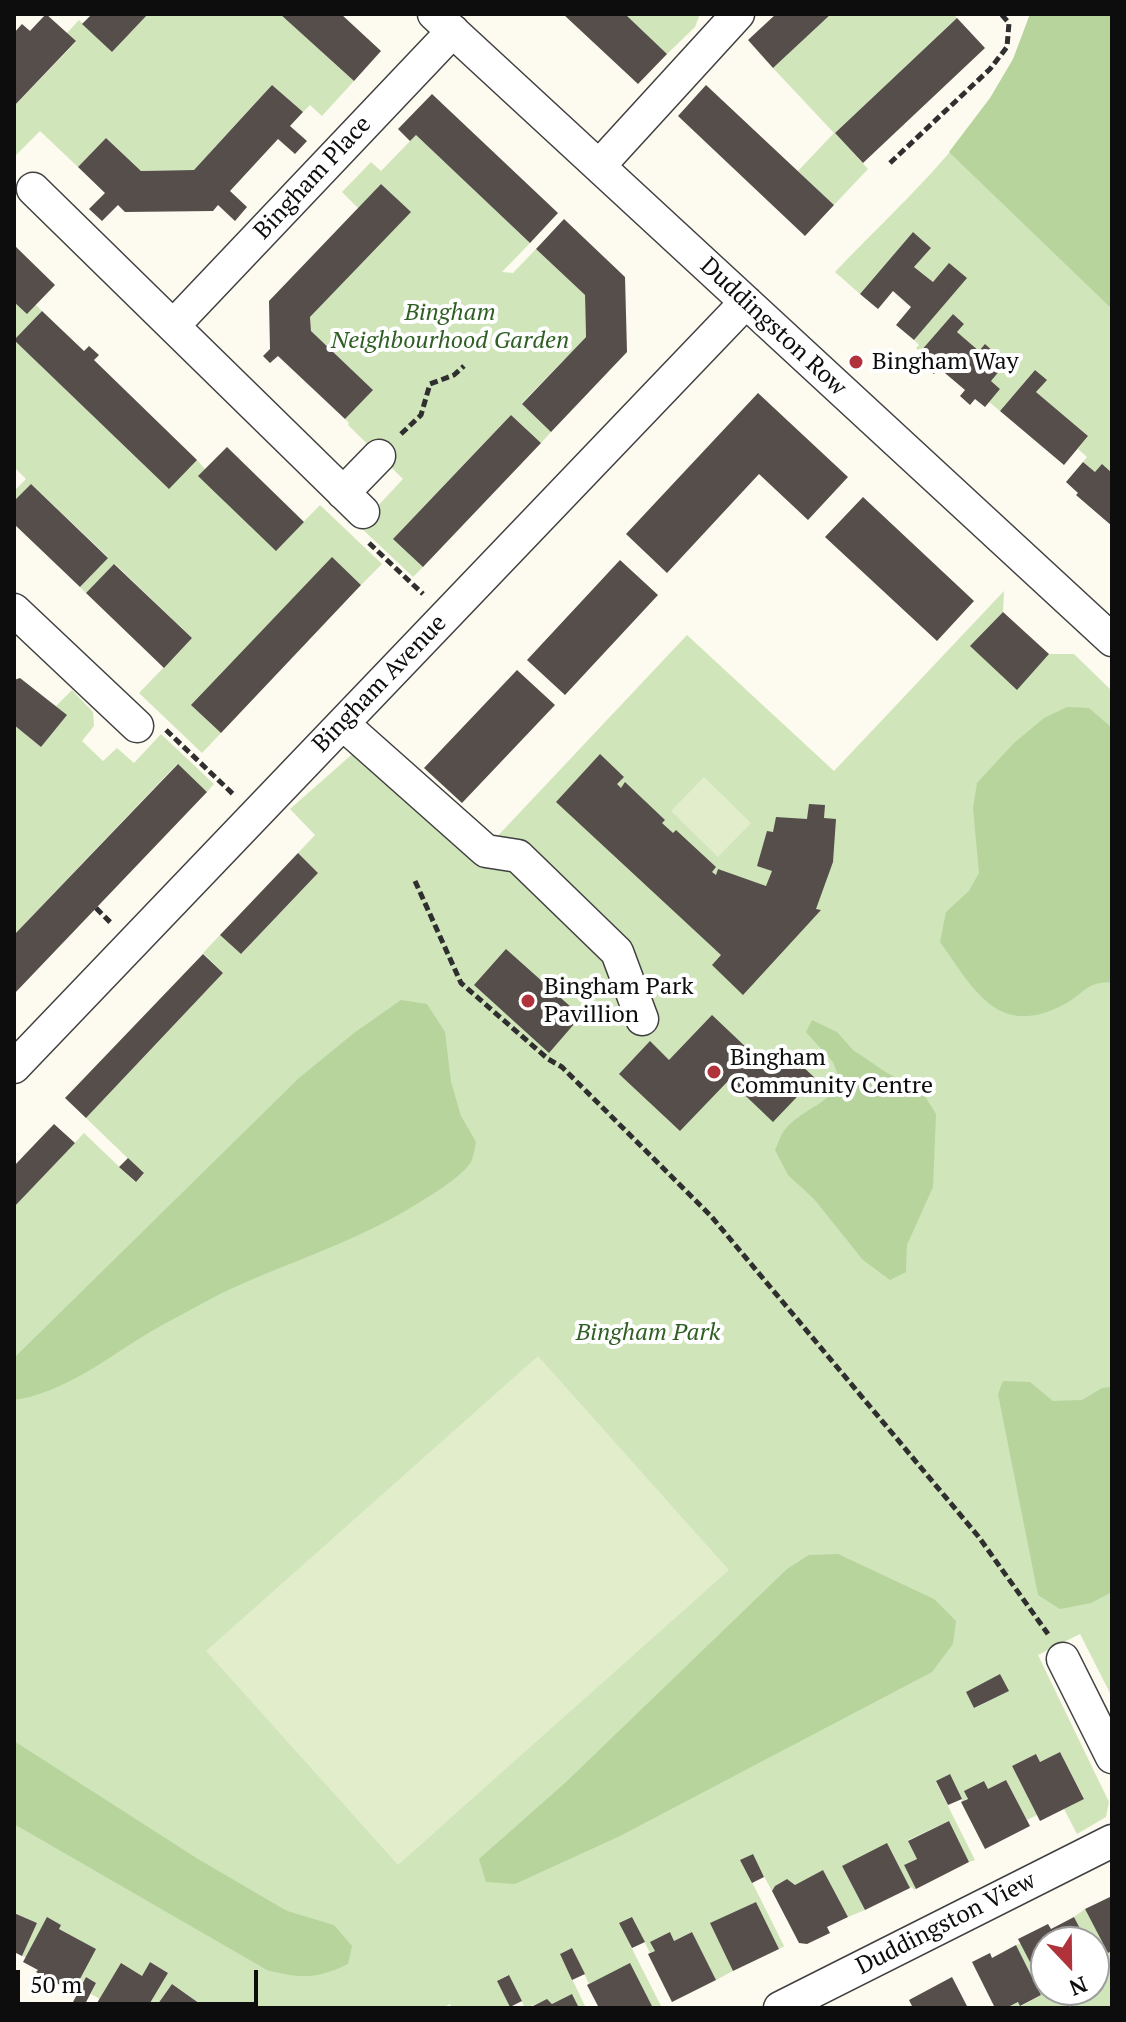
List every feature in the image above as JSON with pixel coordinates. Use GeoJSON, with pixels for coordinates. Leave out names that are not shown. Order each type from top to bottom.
{"type":"FeatureCollection","features":[{"type":"Feature","properties":{"kind":"street"},"geometry":{"type":"LineString","coordinates":[[599,166],[738,14]]}},
{"type":"Feature","properties":{"kind":"street","name":"Duddingston Row"},"geometry":{"type":"LineString","coordinates":[[443,23],[1112,640]]}},
{"type":"Feature","properties":{"kind":"street","name":"Bingham Place"},"geometry":{"type":"LineString","coordinates":[[174,325],[443,23]]}},
{"type":"Feature","properties":{"kind":"street"},"geometry":{"type":"LineString","coordinates":[[33,189],[353,502],[379,456]]}},
{"type":"Feature","properties":{"kind":"street","name":"Bingham Avenue"},"geometry":{"type":"LineString","coordinates":[[14,1067],[746,302]]}},
{"type":"Feature","properties":{"kind":"street"},"geometry":{"type":"LineString","coordinates":[[14,610],[137,726]]}},
{"type":"Feature","properties":{"kind":"street"},"geometry":{"type":"LineString","coordinates":[[343,724],[486,851],[518,856],[617,952],[642,1019]]}},
{"type":"Feature","properties":{"kind":"street"},"geometry":{"type":"LineString","coordinates":[[1063,1659],[1112,1757]]}},
{"type":"Feature","properties":{"kind":"street","name":"Duddingston View"},"geometry":{"type":"LineString","coordinates":[[780,2008],[1112,1841]]}},
{"type":"Feature","properties":{"kind":"path"},"geometry":{"type":"LineString","coordinates":[[890,163],[990,69],[1007,47],[1009,23],[1001,14]]}},
{"type":"Feature","properties":{"kind":"path"},"geometry":{"type":"LineString","coordinates":[[379,456],[421,415],[430,384],[454,375],[464,366]]}},
{"type":"Feature","properties":{"kind":"path"},"geometry":{"type":"LineString","coordinates":[[353,502],[350,525],[446,616]]}},
{"type":"Feature","properties":{"kind":"path"},"geometry":{"type":"LineString","coordinates":[[137,726],[149,714],[255,815]]}},
{"type":"Feature","properties":{"kind":"path"},"geometry":{"type":"LineString","coordinates":[[415,881],[461,983],[548,1059],[562,1067],[711,1216],[978,1536],[1063,1659]]}},
{"type":"Feature","properties":{"kind":"green space"},"geometry":{"type":"Polygon","coordinates":[[[148,14],[280,14],[354,81],[322,116],[310,105],[303,112],[272,85],[194,170],[141,171],[106,138],[78,167],[40,131],[14,157],[14,106],[76,42],[67,33],[79,20],[112,52],[148,14]]]}},
{"type":"Feature","properties":{"kind":"green space"},"geometry":{"type":"Polygon","coordinates":[[[625,14],[700,14],[695,27],[667,54],[625,14]]]}},
{"type":"Feature","properties":{"kind":"green space"},"geometry":{"type":"Polygon","coordinates":[[[831,14],[953,14],[957,18],[835,133],[868,169],[834,205],[798,171],[834,133],[773,68],[831,14]]]}},
{"type":"Feature","properties":{"kind":"green space"},"geometry":{"type":"Polygon","coordinates":[[[1030,14],[1112,14],[1112,473],[1095,472],[1083,462],[1087,457],[1078,449],[1088,436],[1036,392],[1046,380],[1035,370],[1000,411],[989,402],[1000,389],[991,381],[1001,369],[990,360],[995,354],[979,351],[957,332],[964,324],[953,314],[920,352],[916,348],[919,345],[914,340],[966,278],[949,264],[933,282],[914,267],[931,248],[913,232],[860,294],[835,272],[932,172],[977,119],[1013,60],[1030,14]]]}},
{"type":"Feature","properties":{"kind":"green space"},"geometry":{"type":"Polygon","coordinates":[[[1030,14],[1112,14],[1112,309],[949,152],[990,98],[1013,59],[1030,14]]]}},
{"type":"Feature","properties":{"kind":"green space","name":"Bingham Neighbourhood Garden"},"geometry":{"type":"Polygon","coordinates":[[[416,135],[530,243],[502,272],[513,273],[536,249],[585,295],[586,337],[522,403],[551,432],[541,443],[511,415],[394,538],[423,567],[413,577],[359,526],[403,479],[348,425],[345,419],[372,389],[311,331],[310,317],[410,212],[381,184],[358,208],[342,192],[371,162],[381,171],[416,135]]]}},
{"type":"Feature","properties":{"kind":"green space"},"geometry":{"type":"Polygon","coordinates":[[[14,302],[36,305],[42,311],[14,340],[14,302]]]}},
{"type":"Feature","properties":{"kind":"green space"},"geometry":{"type":"Polygon","coordinates":[[[14,340],[168,488],[197,460],[276,550],[320,505],[382,564],[361,585],[332,558],[192,705],[221,733],[202,753],[139,693],[192,638],[115,564],[86,593],[80,587],[108,557],[31,484],[14,501],[14,491],[26,479],[14,467],[14,340]]]}},
{"type":"Feature","properties":{"kind":"green space","name":"Bingham Park"},"geometry":{"type":"Polygon","coordinates":[[[1004,591],[1003,612],[971,646],[1017,689],[1049,654],[1074,654],[1112,691],[1112,1697],[1080,1634],[1038,1655],[1109,1802],[1106,1817],[1077,1834],[1064,1809],[1084,1798],[1060,1752],[1040,1762],[1036,1754],[1012,1766],[1037,1815],[1027,1820],[1006,1780],[988,1789],[984,1781],[963,1802],[949,1774],[936,1782],[975,1860],[969,1862],[949,1821],[908,1840],[917,1859],[904,1865],[914,1890],[910,1888],[887,1844],[842,1866],[865,1910],[848,1917],[823,1870],[795,1885],[787,1879],[772,1891],[752,1854],[741,1860],[784,1946],[779,1949],[756,1902],[711,1923],[733,1971],[716,1980],[692,1932],[674,1941],[670,1932],[651,1942],[655,1951],[650,1953],[632,1917],[619,1923],[662,2008],[653,2008],[630,1964],[589,1984],[572,1948],[560,1954],[586,2008],[552,2004],[547,2000],[525,2008],[508,1975],[497,1981],[511,2008],[452,2008],[450,2004],[442,2008],[206,2008],[172,1984],[155,2008],[147,2008],[168,1973],[150,1962],[142,1976],[100,1999],[91,1994],[96,1983],[86,1977],[77,1994],[73,1992],[95,1949],[59,1929],[61,1925],[48,1918],[26,1957],[22,1956],[37,1923],[14,1913],[14,1207],[84,1133],[135,1182],[144,1174],[86,1118],[223,973],[203,953],[220,935],[241,954],[318,873],[298,853],[315,835],[290,809],[358,749],[476,859],[687,635],[834,771],[1004,591]],[[1000,1674],[966,1692],[975,1708],[1008,1691],[1000,1674]]]}},
{"type":"Feature","properties":{"kind":"green space"},"geometry":{"type":"Polygon","coordinates":[[[72,690],[93,712],[94,726],[82,741],[103,761],[117,748],[134,763],[161,734],[214,784],[207,792],[177,764],[14,935],[14,725],[41,747],[66,715],[56,706],[72,690]]]}},
{"type":"Feature","properties":{"kind":"green space"},"geometry":{"type":"Polygon","coordinates":[[[1067,707],[1089,708],[1112,728],[1112,982],[1090,986],[1063,1005],[1040,1014],[1021,1016],[1004,1012],[976,992],[940,942],[946,912],[969,891],[979,873],[973,808],[977,783],[1014,743],[1044,718],[1067,707]]]}},
{"type":"Feature","properties":{"kind":"green space"},"geometry":{"type":"Polygon","coordinates":[[[704,777],[751,823],[718,857],[671,811],[704,777]]]}},
{"type":"Feature","properties":{"kind":"green space"},"geometry":{"type":"Polygon","coordinates":[[[401,1000],[427,1004],[445,1032],[451,1082],[461,1116],[476,1142],[468,1166],[438,1191],[392,1218],[344,1242],[220,1294],[68,1382],[14,1400],[14,1358],[299,1078],[401,1000]]]}},
{"type":"Feature","properties":{"kind":"green space"},"geometry":{"type":"Polygon","coordinates":[[[812,1020],[837,1032],[853,1050],[887,1073],[921,1090],[936,1114],[933,1187],[907,1245],[906,1272],[890,1280],[863,1260],[814,1199],[788,1175],[775,1150],[787,1127],[830,1095],[840,1080],[833,1062],[806,1032],[812,1020]]]}},
{"type":"Feature","properties":{"kind":"green space"},"geometry":{"type":"Polygon","coordinates":[[[538,1356],[729,1570],[398,1865],[206,1651],[538,1356]]]}},
{"type":"Feature","properties":{"kind":"green space"},"geometry":{"type":"Polygon","coordinates":[[[1003,1381],[1030,1382],[1053,1401],[1082,1400],[1102,1388],[1112,1387],[1112,1592],[1091,1603],[1060,1609],[1038,1595],[998,1394],[1003,1381]]]}},
{"type":"Feature","properties":{"kind":"green space"},"geometry":{"type":"Polygon","coordinates":[[[838,1554],[934,1599],[956,1621],[953,1644],[932,1672],[620,1836],[515,1884],[486,1882],[479,1859],[565,1783],[787,1569],[809,1555],[838,1554]]]}},
{"type":"Feature","properties":{"kind":"green space"},"geometry":{"type":"Polygon","coordinates":[[[14,1741],[198,1859],[287,1911],[334,1925],[352,1946],[348,1964],[327,1973],[309,1976],[267,1970],[14,1824],[14,1741]]]}},
{"type":"Feature","properties":{"kind":"green space"},"geometry":{"type":"Polygon","coordinates":[[[1085,1909],[1094,1926],[1079,1926],[1074,1917],[1085,1909]]]}},
{"type":"Feature","properties":{"kind":"green space"},"geometry":{"type":"Polygon","coordinates":[[[1021,1943],[1030,1961],[1030,1973],[1016,1945],[1021,1943]]]}},
{"type":"Feature","properties":{"kind":"green space"},"geometry":{"type":"Polygon","coordinates":[[[1112,1951],[1112,2008],[1006,2008],[1018,2002],[1021,2006],[1030,2001],[1030,2006],[1110,2006],[1112,1951]]]}},
{"type":"Feature","properties":{"kind":"building"},"geometry":{"type":"Polygon","coordinates":[[[46,14],[76,41],[14,106],[14,33],[22,24],[30,31],[46,14]]]}},
{"type":"Feature","properties":{"kind":"building"},"geometry":{"type":"Polygon","coordinates":[[[92,14],[148,14],[112,52],[82,24],[92,14]]]}},
{"type":"Feature","properties":{"kind":"building"},"geometry":{"type":"Polygon","coordinates":[[[280,14],[341,14],[381,51],[354,81],[280,14]]]}},
{"type":"Feature","properties":{"kind":"building"},"geometry":{"type":"Polygon","coordinates":[[[563,14],[625,14],[667,54],[638,84],[563,14]]]}},
{"type":"Feature","properties":{"kind":"building"},"geometry":{"type":"Polygon","coordinates":[[[776,14],[831,14],[773,68],[748,40],[776,14]]]}},
{"type":"Feature","properties":{"kind":"building"},"geometry":{"type":"Polygon","coordinates":[[[957,18],[985,48],[863,163],[835,133],[957,18]]]}},
{"type":"Feature","properties":{"kind":"building"},"geometry":{"type":"Polygon","coordinates":[[[272,85],[303,112],[290,126],[307,141],[295,154],[278,139],[230,191],[247,207],[235,221],[218,205],[213,211],[125,212],[118,205],[102,221],[89,209],[105,193],[78,167],[106,138],[141,171],[194,170],[272,85]]]}},
{"type":"Feature","properties":{"kind":"building"},"geometry":{"type":"Polygon","coordinates":[[[706,85],[834,205],[805,236],[678,116],[706,85]]]}},
{"type":"Feature","properties":{"kind":"building"},"geometry":{"type":"Polygon","coordinates":[[[432,94],[558,213],[530,243],[416,135],[410,141],[398,129],[432,94]]]}},
{"type":"Feature","properties":{"kind":"building"},"geometry":{"type":"Polygon","coordinates":[[[381,184],[411,212],[310,317],[311,331],[373,390],[345,419],[278,356],[270,363],[263,356],[270,349],[269,301],[381,184]]]}},
{"type":"Feature","properties":{"kind":"building"},"geometry":{"type":"Polygon","coordinates":[[[564,219],[625,277],[627,352],[551,432],[522,404],[586,337],[585,295],[536,249],[564,219]]]}},
{"type":"Feature","properties":{"kind":"building"},"geometry":{"type":"Polygon","coordinates":[[[913,232],[931,248],[914,267],[933,282],[949,263],[967,278],[914,340],[896,325],[911,307],[893,291],[878,309],[860,294],[913,232]]]}},
{"type":"Feature","properties":{"kind":"building"},"geometry":{"type":"Polygon","coordinates":[[[14,245],[55,285],[27,314],[14,302],[14,245]]]}},
{"type":"Feature","properties":{"kind":"building"},"geometry":{"type":"Polygon","coordinates":[[[42,311],[84,351],[89,346],[99,355],[94,360],[197,460],[169,489],[14,340],[42,311]]]}},
{"type":"Feature","properties":{"kind":"building"},"geometry":{"type":"Polygon","coordinates":[[[953,314],[964,324],[957,332],[979,351],[985,344],[996,354],[990,360],[1001,369],[991,381],[1000,389],[985,407],[975,399],[970,405],[960,396],[965,390],[939,368],[934,374],[927,367],[932,362],[920,352],[953,314]]]}},
{"type":"Feature","properties":{"kind":"building"},"geometry":{"type":"Polygon","coordinates":[[[1035,370],[1047,380],[1036,392],[1088,436],[1064,465],[1000,411],[1035,370]]]}},
{"type":"Feature","properties":{"kind":"building"},"geometry":{"type":"Polygon","coordinates":[[[758,393],[848,477],[808,520],[759,474],[667,573],[626,534],[758,393]]]}},
{"type":"Feature","properties":{"kind":"building"},"geometry":{"type":"Polygon","coordinates":[[[511,415],[541,443],[423,567],[393,539],[511,415]]]}},
{"type":"Feature","properties":{"kind":"building"},"geometry":{"type":"Polygon","coordinates":[[[227,447],[304,522],[276,551],[198,476],[227,447]]]}},
{"type":"Feature","properties":{"kind":"building"},"geometry":{"type":"Polygon","coordinates":[[[1083,462],[1095,472],[1102,464],[1112,473],[1112,526],[1076,495],[1078,493],[1066,482],[1083,462]]]}},
{"type":"Feature","properties":{"kind":"building"},"geometry":{"type":"Polygon","coordinates":[[[31,484],[108,558],[80,587],[14,524],[14,501],[31,484]]]}},
{"type":"Feature","properties":{"kind":"building"},"geometry":{"type":"Polygon","coordinates":[[[863,497],[974,601],[937,641],[825,537],[863,497]]]}},
{"type":"Feature","properties":{"kind":"building"},"geometry":{"type":"Polygon","coordinates":[[[332,557],[361,585],[221,733],[191,705],[332,557]]]}},
{"type":"Feature","properties":{"kind":"building"},"geometry":{"type":"Polygon","coordinates":[[[620,560],[658,595],[565,695],[527,660],[620,560]]]}},
{"type":"Feature","properties":{"kind":"building"},"geometry":{"type":"Polygon","coordinates":[[[114,564],[192,638],[164,668],[86,593],[114,564]]]}},
{"type":"Feature","properties":{"kind":"building"},"geometry":{"type":"Polygon","coordinates":[[[1003,612],[1049,654],[1017,690],[970,646],[1003,612]]]}},
{"type":"Feature","properties":{"kind":"building"},"geometry":{"type":"Polygon","coordinates":[[[517,670],[555,705],[462,803],[424,768],[517,670]]]}},
{"type":"Feature","properties":{"kind":"building"},"geometry":{"type":"Polygon","coordinates":[[[20,678],[67,715],[41,747],[14,725],[14,680],[20,678]]]}},
{"type":"Feature","properties":{"kind":"building"},"geometry":{"type":"Polygon","coordinates":[[[600,754],[624,777],[617,784],[621,788],[625,782],[665,820],[662,823],[673,833],[676,830],[716,867],[712,872],[716,875],[718,869],[766,886],[772,871],[757,866],[767,831],[773,832],[776,817],[807,819],[809,804],[825,805],[824,818],[836,819],[833,862],[816,909],[821,910],[743,995],[712,965],[721,955],[556,802],[600,754]]]}},
{"type":"Feature","properties":{"kind":"building"},"geometry":{"type":"Polygon","coordinates":[[[178,764],[207,792],[14,994],[14,935],[178,764]]]}},
{"type":"Feature","properties":{"kind":"building"},"geometry":{"type":"Polygon","coordinates":[[[298,853],[318,873],[241,954],[220,935],[298,853]]]}},
{"type":"Feature","properties":{"kind":"building","name":"Bingham Park Pavillion"},"geometry":{"type":"Polygon","coordinates":[[[506,949],[581,1016],[549,1053],[474,985],[506,949]]]}},
{"type":"Feature","properties":{"kind":"building"},"geometry":{"type":"Polygon","coordinates":[[[203,954],[223,973],[86,1118],[65,1098],[203,954]]]}},
{"type":"Feature","properties":{"kind":"building","name":"Bingham Community Centre"},"geometry":{"type":"Polygon","coordinates":[[[712,1015],[769,1069],[786,1051],[815,1078],[773,1122],[729,1080],[680,1131],[619,1074],[650,1041],[669,1060],[712,1015]]]}},
{"type":"Feature","properties":{"kind":"building"},"geometry":{"type":"Polygon","coordinates":[[[54,1124],[75,1143],[14,1207],[14,1166],[54,1124]]]}},
{"type":"Feature","properties":{"kind":"building"},"geometry":{"type":"Polygon","coordinates":[[[128,1158],[144,1173],[136,1182],[119,1167],[128,1158]]]}},
{"type":"Feature","properties":{"kind":"building"},"geometry":{"type":"Polygon","coordinates":[[[1000,1674],[1009,1691],[974,1708],[966,1692],[1000,1674]]]}},
{"type":"Feature","properties":{"kind":"building"},"geometry":{"type":"Polygon","coordinates":[[[1060,1752],[1084,1799],[1040,1821],[1012,1766],[1036,1754],[1040,1762],[1060,1752]]]}},
{"type":"Feature","properties":{"kind":"building"},"geometry":{"type":"Polygon","coordinates":[[[950,1774],[962,1799],[948,1805],[936,1781],[950,1774]]]}},
{"type":"Feature","properties":{"kind":"building"},"geometry":{"type":"Polygon","coordinates":[[[1006,1780],[1030,1826],[985,1849],[961,1802],[968,1799],[964,1791],[984,1781],[988,1789],[1006,1780]]]}},
{"type":"Feature","properties":{"kind":"building"},"geometry":{"type":"Polygon","coordinates":[[[949,1821],[969,1862],[916,1889],[904,1865],[917,1859],[908,1841],[949,1821]]]}},
{"type":"Feature","properties":{"kind":"building"},"geometry":{"type":"Polygon","coordinates":[[[887,1843],[910,1888],[865,1910],[842,1866],[887,1843]]]}},
{"type":"Feature","properties":{"kind":"building"},"geometry":{"type":"Polygon","coordinates":[[[753,1854],[764,1877],[752,1883],[740,1860],[753,1854]]]}},
{"type":"Feature","properties":{"kind":"building"},"geometry":{"type":"Polygon","coordinates":[[[823,1870],[848,1917],[827,1927],[830,1933],[807,1944],[799,1943],[772,1891],[787,1879],[795,1885],[823,1870]]]}},
{"type":"Feature","properties":{"kind":"building"},"geometry":{"type":"Polygon","coordinates":[[[1112,1896],[1112,1951],[1110,1926],[1094,1926],[1085,1909],[1112,1896]]]}},
{"type":"Feature","properties":{"kind":"building"},"geometry":{"type":"Polygon","coordinates":[[[756,1902],[779,1949],[733,1971],[710,1923],[756,1902]]]}},
{"type":"Feature","properties":{"kind":"building"},"geometry":{"type":"Polygon","coordinates":[[[14,1913],[37,1923],[22,1956],[14,1952],[14,1913]]]}},
{"type":"Feature","properties":{"kind":"building"},"geometry":{"type":"Polygon","coordinates":[[[47,1917],[61,1925],[59,1929],[96,1949],[73,1992],[23,1962],[47,1917]]]}},
{"type":"Feature","properties":{"kind":"building"},"geometry":{"type":"Polygon","coordinates":[[[632,1917],[645,1942],[632,1948],[619,1923],[632,1917]]]}},
{"type":"Feature","properties":{"kind":"building"},"geometry":{"type":"Polygon","coordinates":[[[1074,1917],[1079,1926],[1057,1926],[1074,1917]]]}},
{"type":"Feature","properties":{"kind":"building"},"geometry":{"type":"Polygon","coordinates":[[[670,1932],[674,1941],[692,1932],[716,1980],[672,2002],[648,1954],[655,1951],[650,1942],[670,1932]]]}},
{"type":"Feature","properties":{"kind":"building"},"geometry":{"type":"Polygon","coordinates":[[[1030,1933],[1030,1962],[1018,1939],[1030,1933]]]}},
{"type":"Feature","properties":{"kind":"building"},"geometry":{"type":"Polygon","coordinates":[[[1016,1945],[1030,1973],[1030,2001],[1020,2006],[1018,2002],[1006,2008],[995,2008],[972,1962],[990,1953],[992,1958],[1016,1945]]]}},
{"type":"Feature","properties":{"kind":"building"},"geometry":{"type":"Polygon","coordinates":[[[572,1948],[585,1974],[572,1980],[560,1954],[572,1948]]]}},
{"type":"Feature","properties":{"kind":"building"},"geometry":{"type":"Polygon","coordinates":[[[150,1962],[168,1973],[147,2008],[94,2008],[121,1963],[142,1976],[150,1962]]]}},
{"type":"Feature","properties":{"kind":"building"},"geometry":{"type":"Polygon","coordinates":[[[630,1963],[653,2008],[599,2008],[587,1985],[630,1963]]]}},
{"type":"Feature","properties":{"kind":"building"},"geometry":{"type":"Polygon","coordinates":[[[509,1975],[522,2001],[510,2007],[497,1981],[509,1975]]]}},
{"type":"Feature","properties":{"kind":"building"},"geometry":{"type":"Polygon","coordinates":[[[86,1977],[96,1983],[83,2008],[73,2002],[86,1977]]]}},
{"type":"Feature","properties":{"kind":"building"},"geometry":{"type":"Polygon","coordinates":[[[952,1977],[968,2008],[913,2008],[909,2000],[952,1977]]]}},
{"type":"Feature","properties":{"kind":"building"},"geometry":{"type":"Polygon","coordinates":[[[172,1984],[186,1994],[206,2008],[155,2008],[172,1984]]]}},
{"type":"Feature","properties":{"kind":"building"},"geometry":{"type":"Polygon","coordinates":[[[572,1994],[579,2008],[529,2008],[547,1999],[552,2004],[572,1994]]]}},
{"type":"Feature","properties":{"kind":"place","name":"Bingham Way"},"geometry":{"type":"Point","coordinates":[856,362]}},
{"type":"Feature","properties":{"kind":"place","name":"Bingham Park Pavillion"},"geometry":{"type":"Point","coordinates":[528,1001]}},
{"type":"Feature","properties":{"kind":"place","name":"Bingham Community Centre"},"geometry":{"type":"Point","coordinates":[714,1072]}}]}
